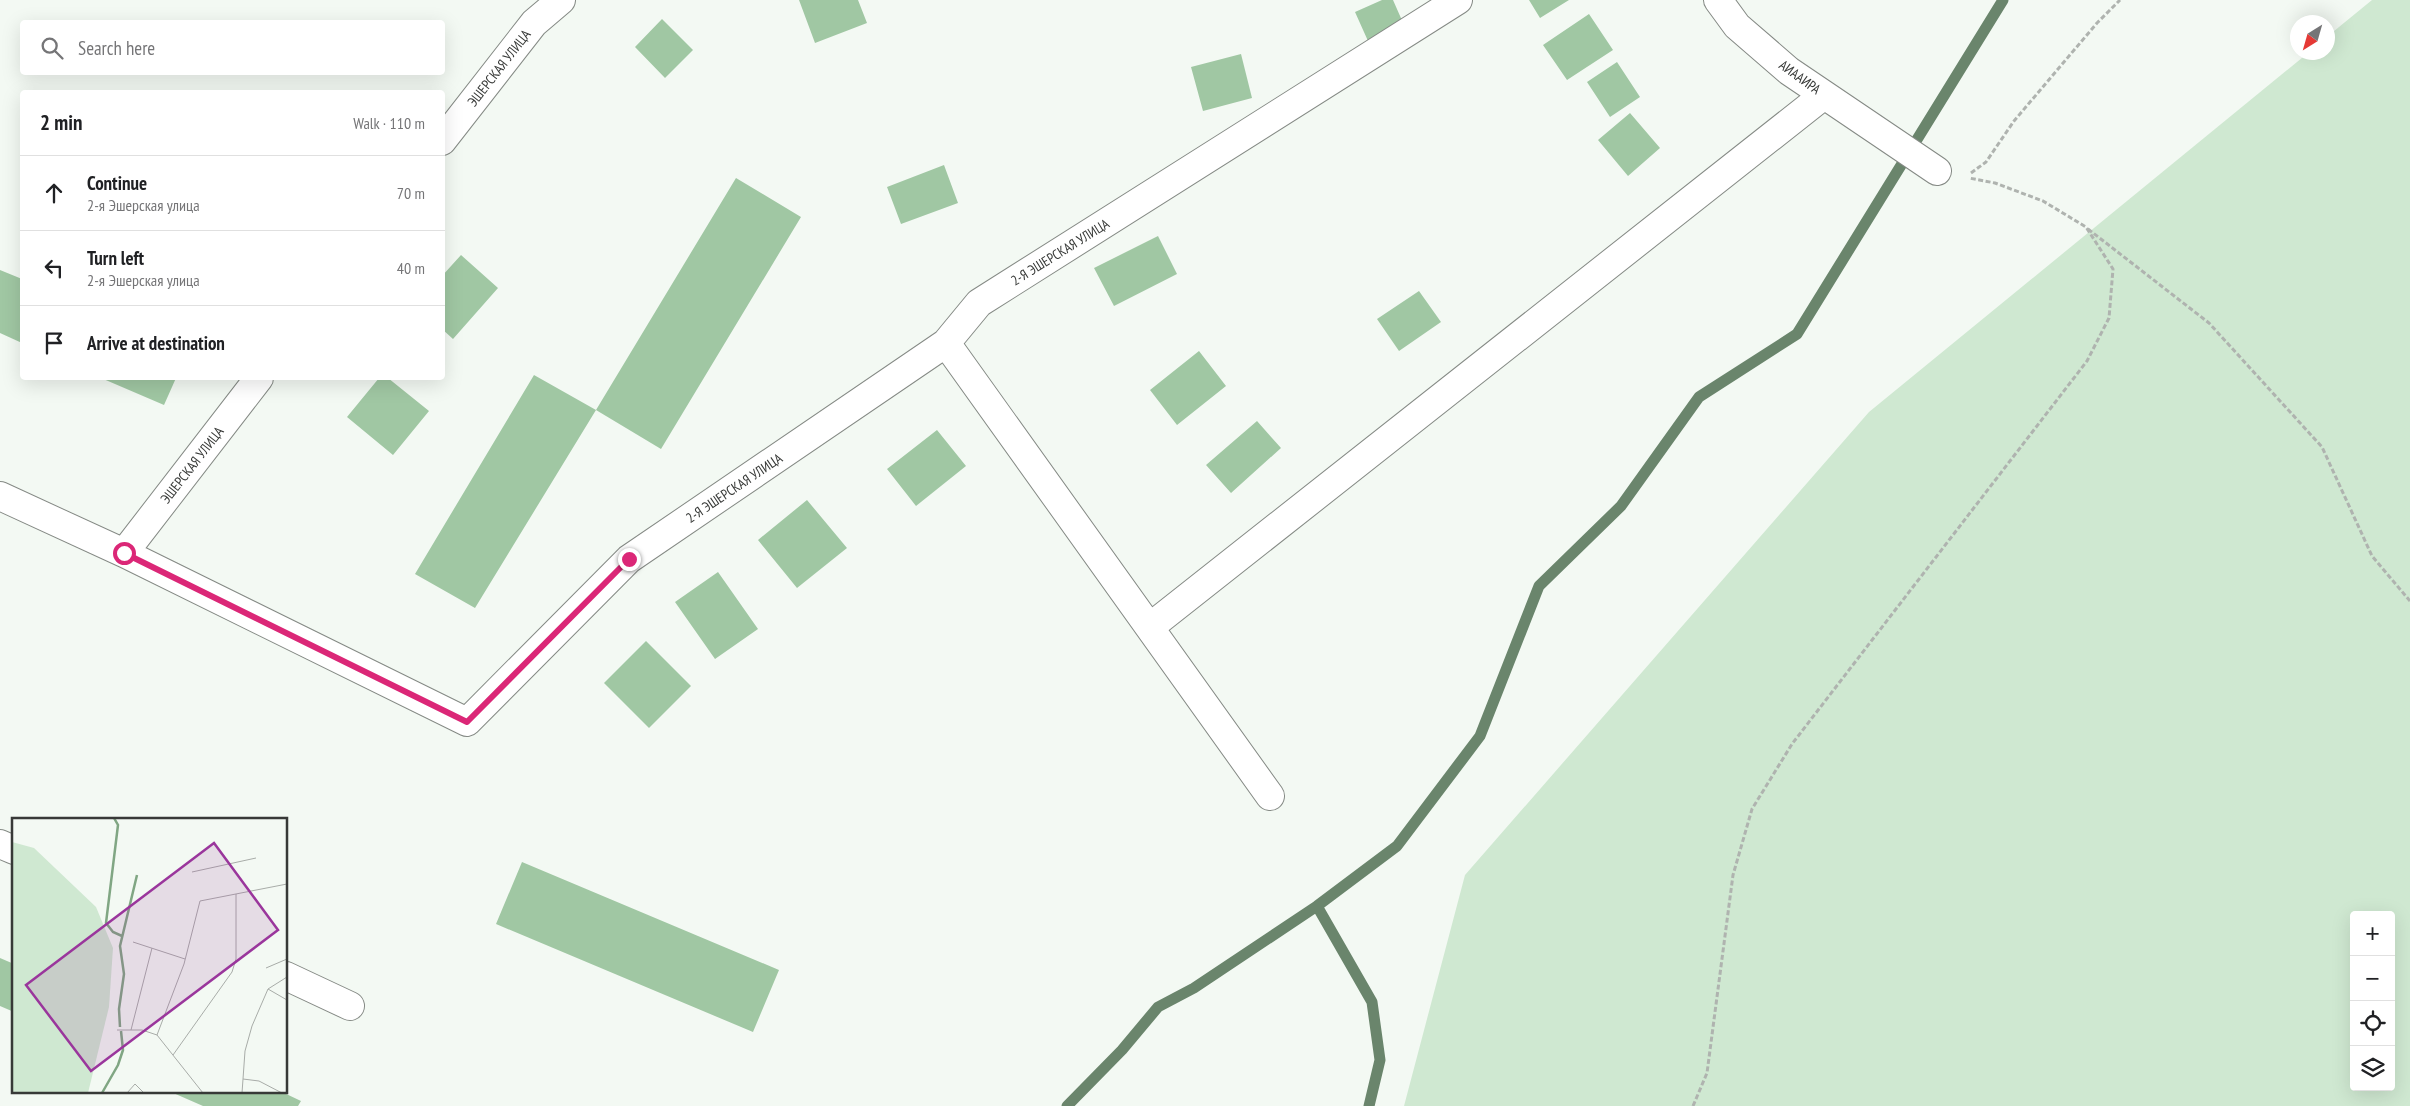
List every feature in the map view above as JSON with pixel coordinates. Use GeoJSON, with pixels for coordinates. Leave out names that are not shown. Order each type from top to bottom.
{"type":"FeatureCollection","features":[{"type":"Feature","properties":{"kind":"street","name":"ЭШЕРСКАЯ УЛИЦА"},"geometry":{"type":"LineString","coordinates":[[445,137],[534,22],[561,0]]}},
{"type":"Feature","properties":{"kind":"street","name":"2-Я ЭШЕРСКАЯ УЛИЦА"},"geometry":{"type":"LineString","coordinates":[[0,496],[124,553],[467,722],[629,559],[946,342],[979,303],[1458,0]]}},
{"type":"Feature","properties":{"kind":"street","name":"АИААИРА"},"geometry":{"type":"LineString","coordinates":[[1718,0],[1737,26],[1789,71],[1937,171]]}},
{"type":"Feature","properties":{"kind":"street"},"geometry":{"type":"LineString","coordinates":[[1150,628],[1824,94]]}},
{"type":"Feature","properties":{"kind":"street"},"geometry":{"type":"LineString","coordinates":[[946,342],[1270,796]]}},
{"type":"Feature","properties":{"kind":"street","name":"ЭШЕРСКАЯ УЛИЦА"},"geometry":{"type":"LineString","coordinates":[[124,553],[258,380]]}},
{"type":"Feature","properties":{"kind":"street"},"geometry":{"type":"LineString","coordinates":[[0,844],[12,849]]}},
{"type":"Feature","properties":{"kind":"street"},"geometry":{"type":"LineString","coordinates":[[288,977],[350,1006]]}},
{"type":"Feature","properties":{"kind":"path"},"geometry":{"type":"LineString","coordinates":[[2120,0],[2014,121],[1986,162],[1965,177],[1995,183],[2043,201],[2086,227],[2209,323],[2322,447],[2372,556],[2410,601]]}},
{"type":"Feature","properties":{"kind":"path"},"geometry":{"type":"LineString","coordinates":[[1692,1106],[1707,1073],[1733,875],[1752,809],[1792,744],[2087,361],[2109,318],[2113,269],[2086,227]]}},
{"type":"Feature","properties":{"kind":"green space"},"geometry":{"type":"Polygon","coordinates":[[[2372,0],[2410,0],[2410,1106],[1404,1106],[1465,875],[1869,412],[2299,60],[2335,60],[2335,30],[2372,0]]]}},
{"type":"Feature","properties":{"kind":"building"},"geometry":{"type":"Polygon","coordinates":[[[799,0],[858,0],[867,23],[815,43],[799,0]]]}},
{"type":"Feature","properties":{"kind":"building"},"geometry":{"type":"Polygon","coordinates":[[[1382,0],[1393,0],[1404,25],[1368,41],[1355,12],[1382,0]]]}},
{"type":"Feature","properties":{"kind":"building"},"geometry":{"type":"Polygon","coordinates":[[[1529,0],[1569,0],[1540,18],[1529,0]]]}},
{"type":"Feature","properties":{"kind":"building"},"geometry":{"type":"Polygon","coordinates":[[[1589,14],[1613,50],[1567,80],[1543,45],[1589,14]]]}},
{"type":"Feature","properties":{"kind":"building"},"geometry":{"type":"Polygon","coordinates":[[[662,19],[693,50],[665,78],[635,47],[662,19]]]}},
{"type":"Feature","properties":{"kind":"building"},"geometry":{"type":"Polygon","coordinates":[[[1241,54],[1252,98],[1203,111],[1191,67],[1241,54]]]}},
{"type":"Feature","properties":{"kind":"building"},"geometry":{"type":"Polygon","coordinates":[[[1617,62],[1640,97],[1610,117],[1587,82],[1617,62]]]}},
{"type":"Feature","properties":{"kind":"building"},"geometry":{"type":"Polygon","coordinates":[[[1630,113],[1660,148],[1628,176],[1598,140],[1630,113]]]}},
{"type":"Feature","properties":{"kind":"building"},"geometry":{"type":"Polygon","coordinates":[[[944,165],[958,203],[901,224],[887,187],[944,165]]]}},
{"type":"Feature","properties":{"kind":"building"},"geometry":{"type":"Polygon","coordinates":[[[736,178],[801,217],[661,449],[596,410],[736,178]]]}},
{"type":"Feature","properties":{"kind":"building"},"geometry":{"type":"Polygon","coordinates":[[[1158,236],[1177,274],[1114,306],[1094,268],[1158,236]]]}},
{"type":"Feature","properties":{"kind":"building"},"geometry":{"type":"Polygon","coordinates":[[[461,255],[498,288],[453,339],[445,332],[445,273],[461,255]]]}},
{"type":"Feature","properties":{"kind":"building"},"geometry":{"type":"Polygon","coordinates":[[[0,270],[20,278],[20,342],[0,333],[0,270]]]}},
{"type":"Feature","properties":{"kind":"building"},"geometry":{"type":"Polygon","coordinates":[[[1419,291],[1441,322],[1399,351],[1377,319],[1419,291]]]}},
{"type":"Feature","properties":{"kind":"building"},"geometry":{"type":"Polygon","coordinates":[[[1199,351],[1226,386],[1177,425],[1150,390],[1199,351]]]}},
{"type":"Feature","properties":{"kind":"building"},"geometry":{"type":"Polygon","coordinates":[[[534,375],[596,410],[475,608],[415,574],[534,375]]]}},
{"type":"Feature","properties":{"kind":"building"},"geometry":{"type":"Polygon","coordinates":[[[106,380],[175,380],[164,405],[106,380]]]}},
{"type":"Feature","properties":{"kind":"building"},"geometry":{"type":"Polygon","coordinates":[[[377,380],[390,380],[429,411],[393,455],[347,417],[377,380]]]}},
{"type":"Feature","properties":{"kind":"building"},"geometry":{"type":"Polygon","coordinates":[[[1257,421],[1281,448],[1231,493],[1206,465],[1257,421]]]}},
{"type":"Feature","properties":{"kind":"building"},"geometry":{"type":"Polygon","coordinates":[[[937,430],[966,466],[916,506],[887,469],[937,430]]]}},
{"type":"Feature","properties":{"kind":"building"},"geometry":{"type":"Polygon","coordinates":[[[807,500],[847,548],[797,588],[758,540],[807,500]]]}},
{"type":"Feature","properties":{"kind":"building"},"geometry":{"type":"Polygon","coordinates":[[[718,572],[758,629],[715,659],[675,602],[718,572]]]}},
{"type":"Feature","properties":{"kind":"building"},"geometry":{"type":"Polygon","coordinates":[[[646,641],[691,686],[649,728],[604,683],[646,641]]]}},
{"type":"Feature","properties":{"kind":"building"},"geometry":{"type":"Polygon","coordinates":[[[522,862],[779,970],[753,1032],[496,924],[522,862]]]}},
{"type":"Feature","properties":{"kind":"building"},"geometry":{"type":"Polygon","coordinates":[[[0,958],[12,963],[12,1011],[0,1006],[0,958]]]}},
{"type":"Feature","properties":{"kind":"building"},"geometry":{"type":"Polygon","coordinates":[[[176,1094],[286,1094],[301,1101],[298,1106],[203,1106],[176,1094]]]}},
{"type":"Feature","properties":{"kind":"waterway"},"geometry":{"type":"LineString","coordinates":[[1067,1106],[1122,1050],[1158,1007],[1194,988],[1317,906],[1397,846],[1480,736],[1539,586],[1621,506],[1699,397],[1797,334],[2003,0]]}},
{"type":"Feature","properties":{"kind":"waterway"},"geometry":{"type":"LineString","coordinates":[[1317,906],[1372,1002],[1380,1060],[1369,1106]]}},
{"type":"Feature","properties":{"kind":"route"},"geometry":{"type":"LineString","coordinates":[[124,553],[467,722],[629,559]]}}]}
